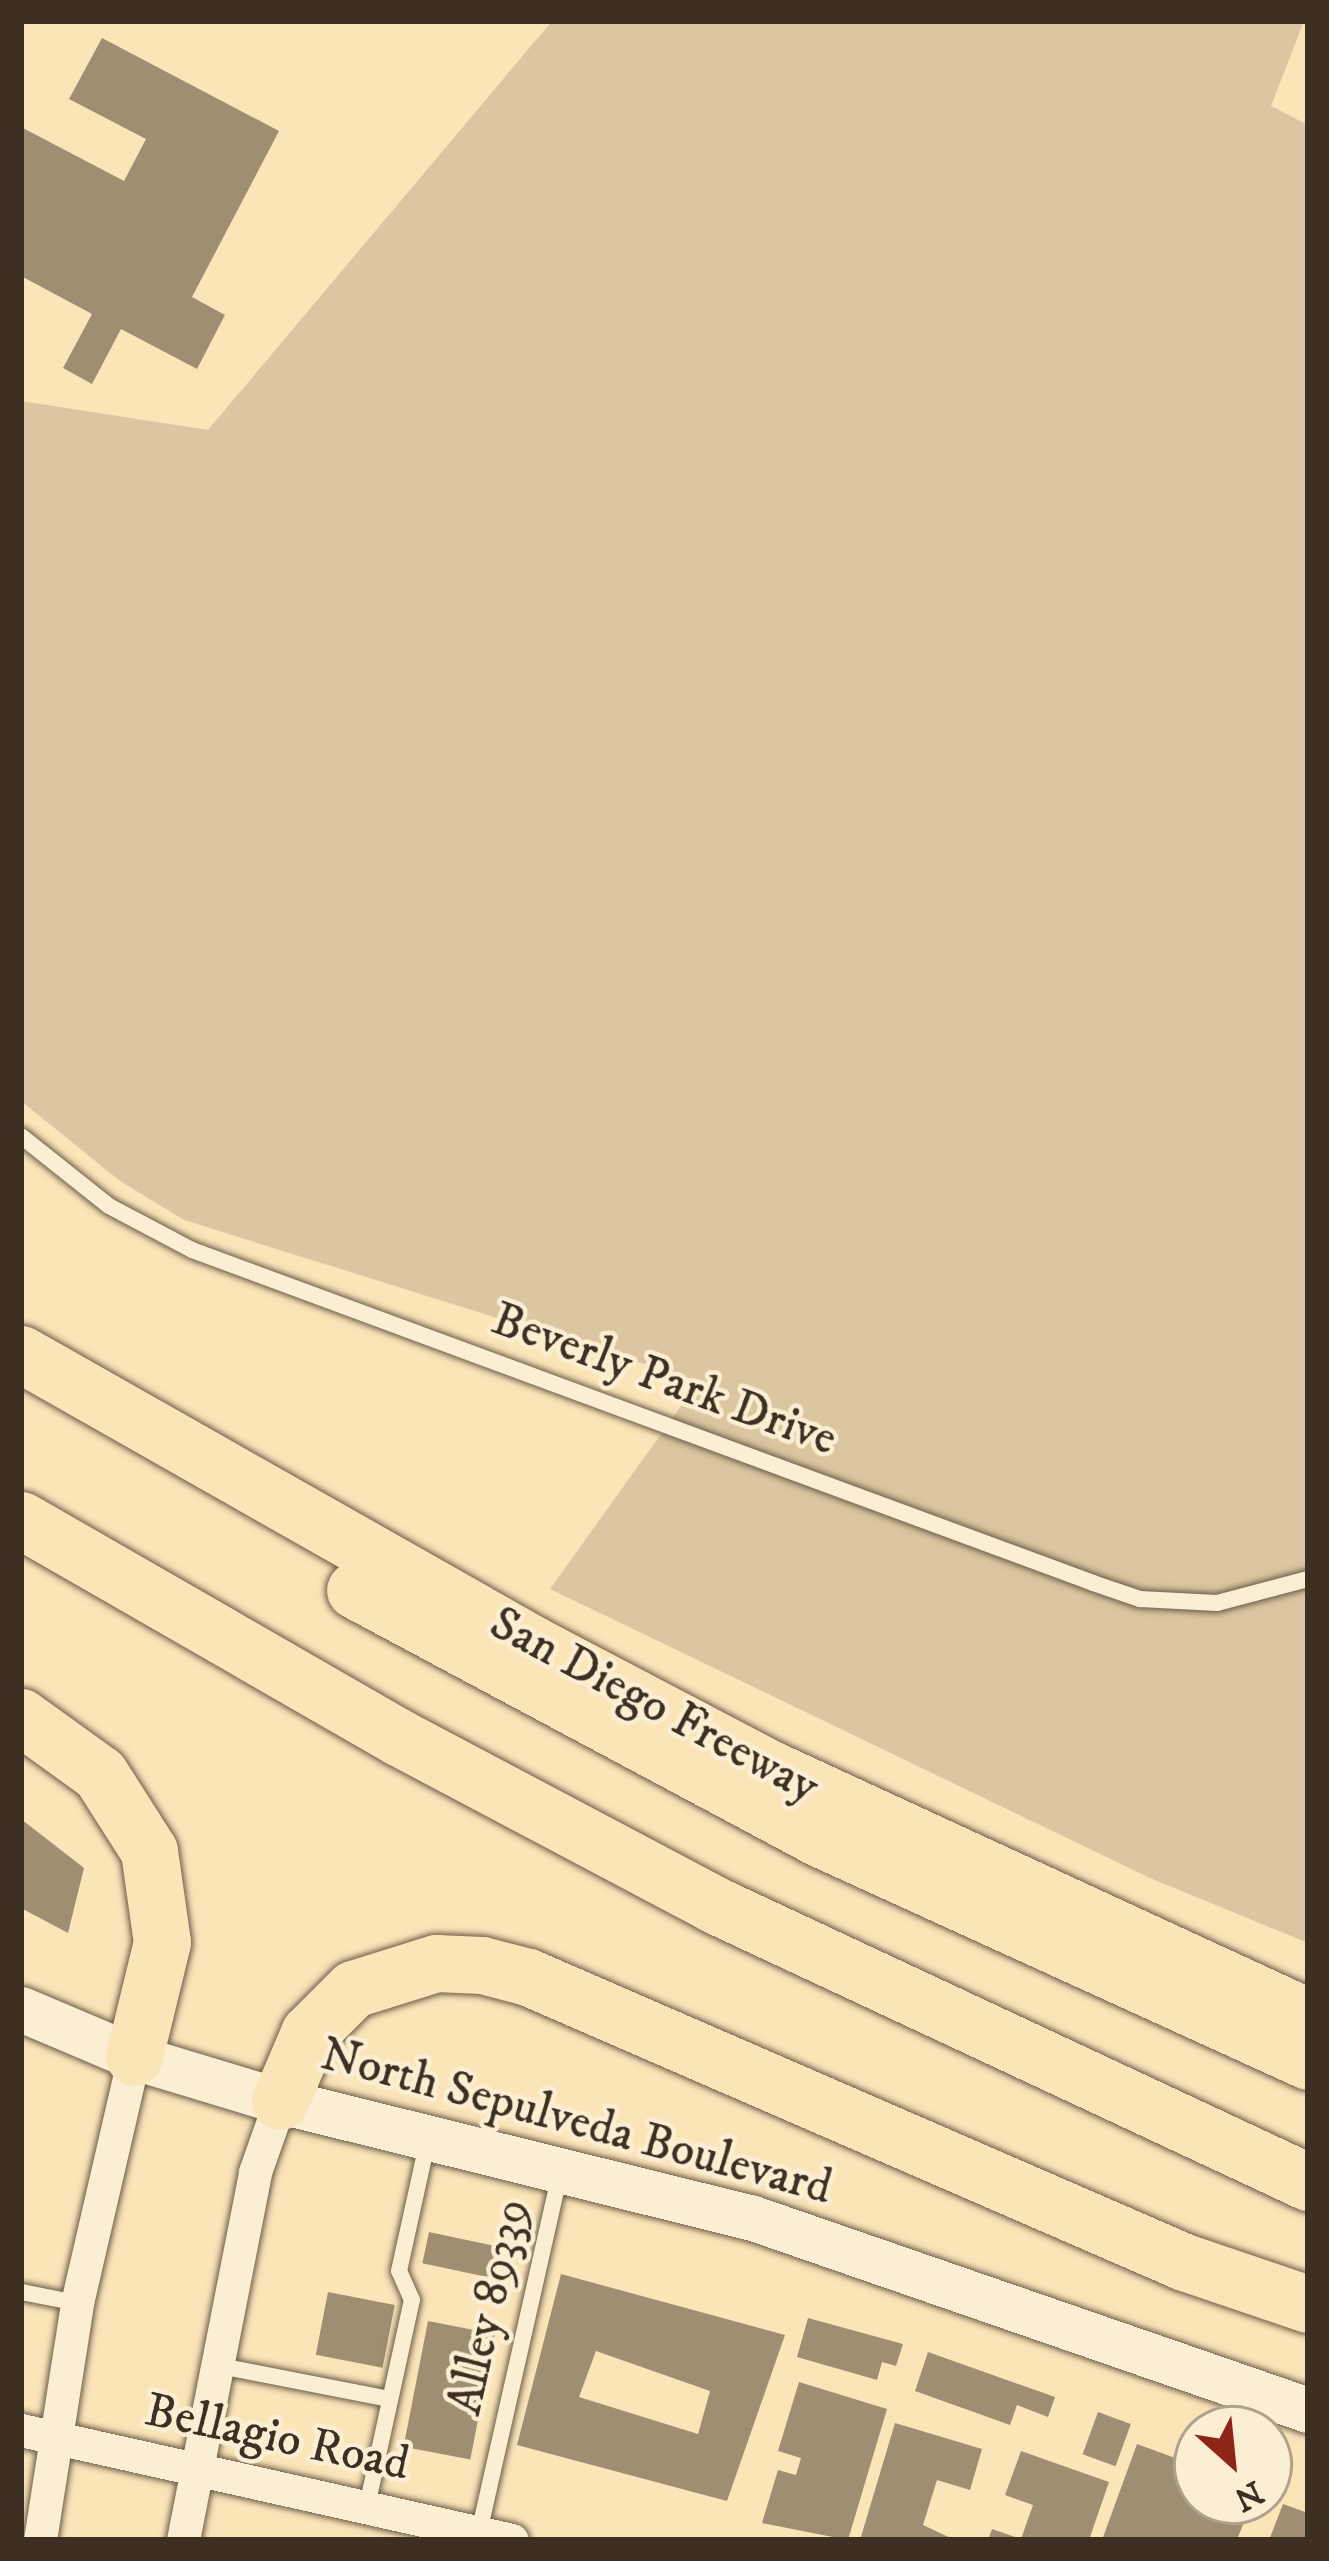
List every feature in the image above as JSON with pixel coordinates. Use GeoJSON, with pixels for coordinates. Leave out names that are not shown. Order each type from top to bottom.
{"type":"FeatureCollection","features":[{"type":"Feature","properties":{"kind":"highway","name":"San Diego Freeway"},"geometry":{"type":"LineString","coordinates":[[21,1354],[493,1623],[766,1767],[1308,2017]]}},
{"type":"Feature","properties":{"kind":"highway"},"geometry":{"type":"LineString","coordinates":[[21,1399],[622,1738],[983,1915],[1308,2060]]}},
{"type":"Feature","properties":{"kind":"highway"},"geometry":{"type":"LineString","coordinates":[[21,1520],[400,1738],[715,1905],[1308,2182]]}},
{"type":"Feature","properties":{"kind":"highway"},"geometry":{"type":"LineString","coordinates":[[21,1717],[100,1774],[149,1851],[162,1942],[134,2057]]}},
{"type":"Feature","properties":{"kind":"highway"},"geometry":{"type":"LineString","coordinates":[[280,2101],[309,2033],[353,1989],[436,1964],[482,1965],[528,1977],[1163,2253],[1308,2304]]}},
{"type":"Feature","properties":{"kind":"main road","name":"North Sepulveda Boulevard"},"geometry":{"type":"LineString","coordinates":[[21,2009],[134,2057],[280,2101],[750,2217],[1308,2410]]}},
{"type":"Feature","properties":{"kind":"street"},"geometry":{"type":"LineString","coordinates":[[40,2540],[37,2434],[77,2303],[134,2057]]}},
{"type":"Feature","properties":{"kind":"street"},"geometry":{"type":"LineString","coordinates":[[183,2540],[255,2172],[280,2101]]}},
{"type":"Feature","properties":{"kind":"street","name":"Bellagio Road"},"geometry":{"type":"LineString","coordinates":[[37,2434],[512,2540]]}},
{"type":"Feature","properties":{"kind":"lane","name":"Beverly Park Drive"},"geometry":{"type":"LineString","coordinates":[[21,1136],[109,1206],[192,1250],[1108,1588],[1140,1599],[1217,1604],[1308,1579]]}},
{"type":"Feature","properties":{"kind":"lane"},"geometry":{"type":"LineString","coordinates":[[367,2506],[412,2300],[400,2270],[429,2137]]}},
{"type":"Feature","properties":{"kind":"lane","name":"Alley 89339"},"geometry":{"type":"LineString","coordinates":[[478,2536],[561,2169]]}},
{"type":"Feature","properties":{"kind":"lane"},"geometry":{"type":"LineString","coordinates":[[21,2292],[77,2303]]}},
{"type":"Feature","properties":{"kind":"lane"},"geometry":{"type":"LineString","coordinates":[[220,2366],[390,2398]]}},
{"type":"Feature","properties":{"kind":"shaded area"},"geometry":{"type":"Polygon","coordinates":[[[552,21],[1304,21],[1271,106],[1308,125],[1308,1943],[1150,1878],[550,1589],[699,1381],[184,1220],[120,1181],[21,1101],[21,401],[208,430],[552,21]]]}},
{"type":"Feature","properties":{"kind":"building"},"geometry":{"type":"Polygon","coordinates":[[[102,38],[279,131],[192,297],[225,315],[197,369],[121,329],[92,384],[63,368],[92,314],[21,276],[21,127],[124,181],[146,139],[69,99],[102,38]]]}},
{"type":"Feature","properties":{"kind":"building"},"geometry":{"type":"Polygon","coordinates":[[[21,1819],[84,1868],[68,1933],[21,1908],[21,1819]]]}},
{"type":"Feature","properties":{"kind":"building"},"geometry":{"type":"Polygon","coordinates":[[[429,2232],[497,2247],[491,2278],[422,2263],[429,2232]]]}},
{"type":"Feature","properties":{"kind":"building"},"geometry":{"type":"Polygon","coordinates":[[[561,2274],[785,2335],[727,2501],[517,2445],[561,2274]],[[596,2351],[579,2397],[698,2434],[710,2391],[596,2351]]]}},
{"type":"Feature","properties":{"kind":"building"},"geometry":{"type":"Polygon","coordinates":[[[328,2292],[395,2305],[383,2368],[316,2355],[328,2292]]]}},
{"type":"Feature","properties":{"kind":"building"},"geometry":{"type":"Polygon","coordinates":[[[808,2318],[903,2344],[896,2366],[882,2362],[877,2380],[797,2357],[808,2318]]]}},
{"type":"Feature","properties":{"kind":"building"},"geometry":{"type":"Polygon","coordinates":[[[428,2321],[495,2334],[470,2460],[404,2447],[428,2321]]]}},
{"type":"Feature","properties":{"kind":"building"},"geometry":{"type":"Polygon","coordinates":[[[928,2352],[1055,2397],[1048,2417],[1017,2405],[1010,2425],[915,2391],[928,2352]]]}},
{"type":"Feature","properties":{"kind":"building"},"geometry":{"type":"Polygon","coordinates":[[[799,2382],[887,2409],[848,2540],[762,2523],[778,2470],[796,2475],[801,2458],[778,2451],[799,2382]]]}},
{"type":"Feature","properties":{"kind":"building"},"geometry":{"type":"Polygon","coordinates":[[[1098,2412],[1131,2424],[1115,2466],[1083,2454],[1098,2412]]]}},
{"type":"Feature","properties":{"kind":"building"},"geometry":{"type":"Polygon","coordinates":[[[895,2423],[982,2449],[970,2490],[937,2480],[923,2525],[955,2540],[860,2540],[895,2423]]]}},
{"type":"Feature","properties":{"kind":"building"},"geometry":{"type":"Polygon","coordinates":[[[1137,2444],[1173,2457],[1173,2525],[1243,2525],[1237,2540],[1102,2540],[1137,2444]]]}},
{"type":"Feature","properties":{"kind":"building"},"geometry":{"type":"Polygon","coordinates":[[[1021,2451],[1109,2482],[1089,2540],[988,2540],[992,2529],[1021,2539],[1033,2505],[1005,2495],[1021,2451]]]}},
{"type":"Feature","properties":{"kind":"building"},"geometry":{"type":"Polygon","coordinates":[[[1293,2508],[1308,2513],[1308,2540],[1269,2540],[1275,2525],[1293,2525],[1293,2508]]]}}]}
